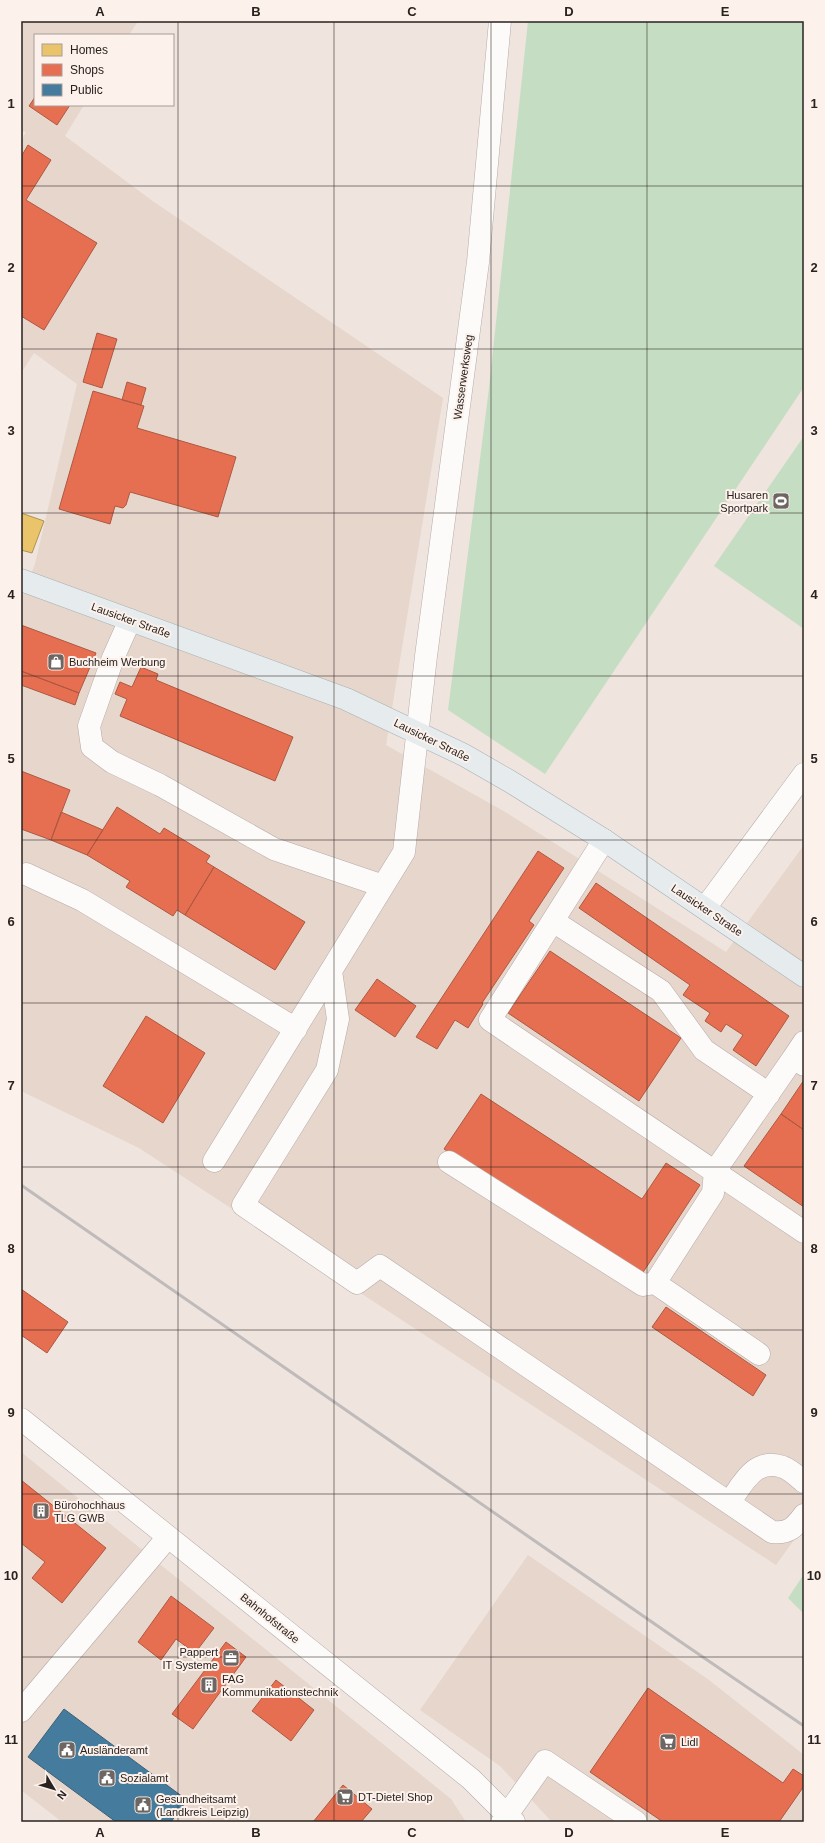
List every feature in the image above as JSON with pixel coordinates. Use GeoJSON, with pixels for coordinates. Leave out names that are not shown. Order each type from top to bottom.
{"type":"FeatureCollection","features":[{"type":"Feature","properties":{"kind":"main road","name":"Lausicker Straße"},"geometry":{"type":"LineString","coordinates":[[21,580],[346,699],[464,755],[511,782],[604,840],[804,976]]}},
{"type":"Feature","properties":{"kind":"street","name":"Wasserwerksweg"},"geometry":{"type":"LineString","coordinates":[[214,1161],[404,852],[417,732],[478,262],[500,21]]}},
{"type":"Feature","properties":{"kind":"street"},"geometry":{"type":"LineString","coordinates":[[130,620],[113,658],[89,726],[92,747],[112,762],[160,785],[274,849],[383,886]]}},
{"type":"Feature","properties":{"kind":"street"},"geometry":{"type":"LineString","coordinates":[[705,908],[804,774]]}},
{"type":"Feature","properties":{"kind":"street"},"geometry":{"type":"LineString","coordinates":[[604,840],[490,1020],[804,1232]]}},
{"type":"Feature","properties":{"kind":"street"},"geometry":{"type":"LineString","coordinates":[[26,874],[82,900],[296,1029]]}},
{"type":"Feature","properties":{"kind":"street"},"geometry":{"type":"LineString","coordinates":[[553,921],[661,991],[704,1050],[769,1094]]}},
{"type":"Feature","properties":{"kind":"street"},"geometry":{"type":"LineString","coordinates":[[331,971],[338,1019],[327,1070],[243,1205],[357,1283],[380,1266],[772,1532],[784,1533],[794,1528],[804,1515]]}},
{"type":"Feature","properties":{"kind":"street"},"geometry":{"type":"LineString","coordinates":[[655,1283],[713,1193],[714,1171],[769,1094],[801,1055]]}},
{"type":"Feature","properties":{"kind":"street"},"geometry":{"type":"LineString","coordinates":[[449,1162],[643,1285],[655,1283],[759,1354]]}},
{"type":"Feature","properties":{"kind":"street","name":"Bahnhofstraße"},"geometry":{"type":"LineString","coordinates":[[21,1419],[471,1779],[508,1820]]}},
{"type":"Feature","properties":{"kind":"street"},"geometry":{"type":"LineString","coordinates":[[729,1503],[754,1469],[767,1465],[784,1467],[804,1482]]}},
{"type":"Feature","properties":{"kind":"street"},"geometry":{"type":"LineString","coordinates":[[21,1711],[168,1537]]}},
{"type":"Feature","properties":{"kind":"street"},"geometry":{"type":"LineString","coordinates":[[508,1820],[546,1761],[636,1822]]}},
{"type":"Feature","properties":{"kind":"shaded area"},"geometry":{"type":"Polygon","coordinates":[[[21,21],[138,21],[130,34],[34,34],[34,106],[83,106],[65,136],[154,202],[443,398],[386,745],[507,813],[726,952],[804,845],[804,1526],[776,1565],[139,1148],[21,1091],[21,599],[35,564],[77,384],[34,353],[21,373],[21,141],[26,132],[21,131],[21,21]]]}},
{"type":"Feature","properties":{"kind":"shaded area"},"geometry":{"type":"Polygon","coordinates":[[[21,1452],[451,1799],[466,1822],[62,1822],[21,1790],[21,1452]]]}},
{"type":"Feature","properties":{"kind":"shaded area"},"geometry":{"type":"Polygon","coordinates":[[[528,1555],[709,1680],[804,1755],[804,1822],[552,1822],[500,1766],[420,1710],[528,1555]]]}},
{"type":"Feature","properties":{"kind":"green space"},"geometry":{"type":"Polygon","coordinates":[[[528,21],[804,21],[804,387],[545,774],[448,710],[489,388],[528,21]]]}},
{"type":"Feature","properties":{"kind":"green space","name":"Husaren Sportpark"},"geometry":{"type":"Polygon","coordinates":[[[804,436],[804,629],[714,566],[804,436]]]}},
{"type":"Feature","properties":{"kind":"green space"},"geometry":{"type":"Polygon","coordinates":[[[804,1574],[804,1614],[788,1598],[804,1574]]]}},
{"type":"Feature","properties":{"kind":"building: Homes"},"geometry":{"type":"Polygon","coordinates":[[[21,513],[44,521],[32,553],[21,550],[21,513]]]}},
{"type":"Feature","properties":{"kind":"building: Shops"},"geometry":{"type":"Polygon","coordinates":[[[34,98],[34,106],[69,106],[57,125],[29,106],[34,98]]]}},
{"type":"Feature","properties":{"kind":"building: Shops"},"geometry":{"type":"Polygon","coordinates":[[[28,145],[51,160],[26,200],[97,243],[44,330],[21,316],[21,157],[28,145]]]}},
{"type":"Feature","properties":{"kind":"building: Shops"},"geometry":{"type":"Polygon","coordinates":[[[97,333],[117,339],[102,388],[83,382],[97,333]]]}},
{"type":"Feature","properties":{"kind":"building: Shops"},"geometry":{"type":"Polygon","coordinates":[[[127,382],[146,388],[141,405],[122,400],[127,382]]]}},
{"type":"Feature","properties":{"kind":"building: Shops"},"geometry":{"type":"Polygon","coordinates":[[[93,391],[144,406],[137,428],[236,457],[218,517],[130,492],[126,505],[123,508],[115,506],[110,524],[59,509],[93,391]]]}},
{"type":"Feature","properties":{"kind":"building: Shops","name":"Buchheim Werbung"},"geometry":{"type":"Polygon","coordinates":[[[21,625],[96,653],[79,693],[21,671],[21,625]]]}},
{"type":"Feature","properties":{"kind":"building: Shops"},"geometry":{"type":"Polygon","coordinates":[[[141,667],[158,674],[156,680],[293,737],[275,781],[120,716],[127,699],[115,694],[120,682],[132,687],[141,667]]]}},
{"type":"Feature","properties":{"kind":"building: Shops"},"geometry":{"type":"Polygon","coordinates":[[[21,671],[79,693],[75,705],[21,685],[21,671]]]}},
{"type":"Feature","properties":{"kind":"building: Shops"},"geometry":{"type":"Polygon","coordinates":[[[21,771],[70,790],[51,840],[21,829],[21,771]]]}},
{"type":"Feature","properties":{"kind":"building: Shops"},"geometry":{"type":"Polygon","coordinates":[[[117,807],[160,834],[164,828],[210,856],[206,862],[214,867],[185,915],[177,910],[173,916],[126,887],[130,881],[87,855],[117,807]]]}},
{"type":"Feature","properties":{"kind":"building: Shops"},"geometry":{"type":"Polygon","coordinates":[[[61,812],[103,830],[87,855],[51,840],[61,812]]]}},
{"type":"Feature","properties":{"kind":"building: Shops"},"geometry":{"type":"Polygon","coordinates":[[[538,851],[564,868],[529,921],[534,925],[482,1003],[483,1004],[468,1028],[455,1020],[437,1049],[416,1037],[538,851]]]}},
{"type":"Feature","properties":{"kind":"building: Shops"},"geometry":{"type":"Polygon","coordinates":[[[214,867],[305,922],[275,970],[185,915],[214,867]]]}},
{"type":"Feature","properties":{"kind":"building: Shops"},"geometry":{"type":"Polygon","coordinates":[[[596,883],[789,1016],[756,1066],[733,1050],[743,1035],[726,1024],[721,1032],[705,1021],[710,1013],[683,995],[690,985],[579,908],[596,883]]]}},
{"type":"Feature","properties":{"kind":"building: Shops"},"geometry":{"type":"Polygon","coordinates":[[[550,951],[681,1038],[639,1101],[508,1013],[550,951]]]}},
{"type":"Feature","properties":{"kind":"building: Shops"},"geometry":{"type":"Polygon","coordinates":[[[377,979],[416,1006],[395,1037],[355,1010],[377,979]]]}},
{"type":"Feature","properties":{"kind":"building: Shops"},"geometry":{"type":"Polygon","coordinates":[[[146,1016],[205,1053],[163,1123],[103,1086],[146,1016]]]}},
{"type":"Feature","properties":{"kind":"building: Shops"},"geometry":{"type":"Polygon","coordinates":[[[804,1080],[804,1130],[781,1114],[804,1080]]]}},
{"type":"Feature","properties":{"kind":"building: Shops"},"geometry":{"type":"Polygon","coordinates":[[[481,1094],[642,1199],[666,1163],[700,1185],[640,1277],[444,1149],[481,1094]]]}},
{"type":"Feature","properties":{"kind":"building: Shops"},"geometry":{"type":"Polygon","coordinates":[[[781,1114],[804,1130],[804,1207],[744,1166],[781,1114]]]}},
{"type":"Feature","properties":{"kind":"building: Shops"},"geometry":{"type":"Polygon","coordinates":[[[21,1289],[68,1322],[47,1353],[21,1335],[21,1289]]]}},
{"type":"Feature","properties":{"kind":"building: Shops"},"geometry":{"type":"Polygon","coordinates":[[[666,1307],[766,1375],[753,1396],[652,1327],[666,1307]]]}},
{"type":"Feature","properties":{"kind":"building: Shops","name":"Bürohochhaus TLG GWB"},"geometry":{"type":"Polygon","coordinates":[[[21,1480],[106,1548],[62,1603],[32,1578],[45,1562],[21,1543],[21,1480]]]}},
{"type":"Feature","properties":{"kind":"building: Shops"},"geometry":{"type":"Polygon","coordinates":[[[171,1596],[214,1628],[195,1653],[176,1639],[161,1660],[138,1642],[171,1596]]]}},
{"type":"Feature","properties":{"kind":"building: Shops","name":"FAG Kommunikationstechnik"},"geometry":{"type":"Polygon","coordinates":[[[226,1642],[246,1657],[193,1729],[172,1714],[226,1642]]]}},
{"type":"Feature","properties":{"kind":"building: Shops"},"geometry":{"type":"Polygon","coordinates":[[[276,1680],[314,1710],[291,1741],[252,1711],[276,1680]]]}},
{"type":"Feature","properties":{"kind":"building: Shops","name":"Lidl"},"geometry":{"type":"Polygon","coordinates":[[[648,1688],[783,1783],[793,1769],[804,1776],[804,1786],[779,1822],[663,1822],[590,1772],[648,1688]]]}},
{"type":"Feature","properties":{"kind":"building: Shops","name":"DT-Dietel Shop"},"geometry":{"type":"Polygon","coordinates":[[[343,1785],[372,1809],[361,1822],[313,1822],[343,1785]]]}},
{"type":"Feature","properties":{"kind":"building: Public"},"geometry":{"type":"Polygon","coordinates":[[[64,1709],[187,1800],[171,1822],[116,1822],[28,1757],[64,1709]]]}},
{"type":"Feature","properties":{"kind":"railway"},"geometry":{"type":"LineString","coordinates":[[21,1185],[804,1726]]}},
{"type":"Feature","properties":{"kind":"place","name":"Husaren Sportpark"},"geometry":{"type":"Point","coordinates":[781,501]}},
{"type":"Feature","properties":{"kind":"place","name":"Buchheim Werbung"},"geometry":{"type":"Point","coordinates":[56,662]}},
{"type":"Feature","properties":{"kind":"place","name":"Bürohochhaus TLG GWB"},"geometry":{"type":"Point","coordinates":[41,1511]}},
{"type":"Feature","properties":{"kind":"place","name":"Pappert IT Systeme"},"geometry":{"type":"Point","coordinates":[231,1658]}},
{"type":"Feature","properties":{"kind":"place","name":"FAG Kommunikationstechnik"},"geometry":{"type":"Point","coordinates":[209,1685]}},
{"type":"Feature","properties":{"kind":"place","name":"Lidl"},"geometry":{"type":"Point","coordinates":[668,1742]}},
{"type":"Feature","properties":{"kind":"place","name":"Ausländeramt"},"geometry":{"type":"Point","coordinates":[67,1750]}},
{"type":"Feature","properties":{"kind":"place","name":"Sozialamt"},"geometry":{"type":"Point","coordinates":[107,1778]}},
{"type":"Feature","properties":{"kind":"place","name":"DT-Dietel Shop"},"geometry":{"type":"Point","coordinates":[345,1797]}},
{"type":"Feature","properties":{"kind":"place","name":"Gesundheitsamt (Landkreis Leipzig)"},"geometry":{"type":"Point","coordinates":[143,1805]}}]}
